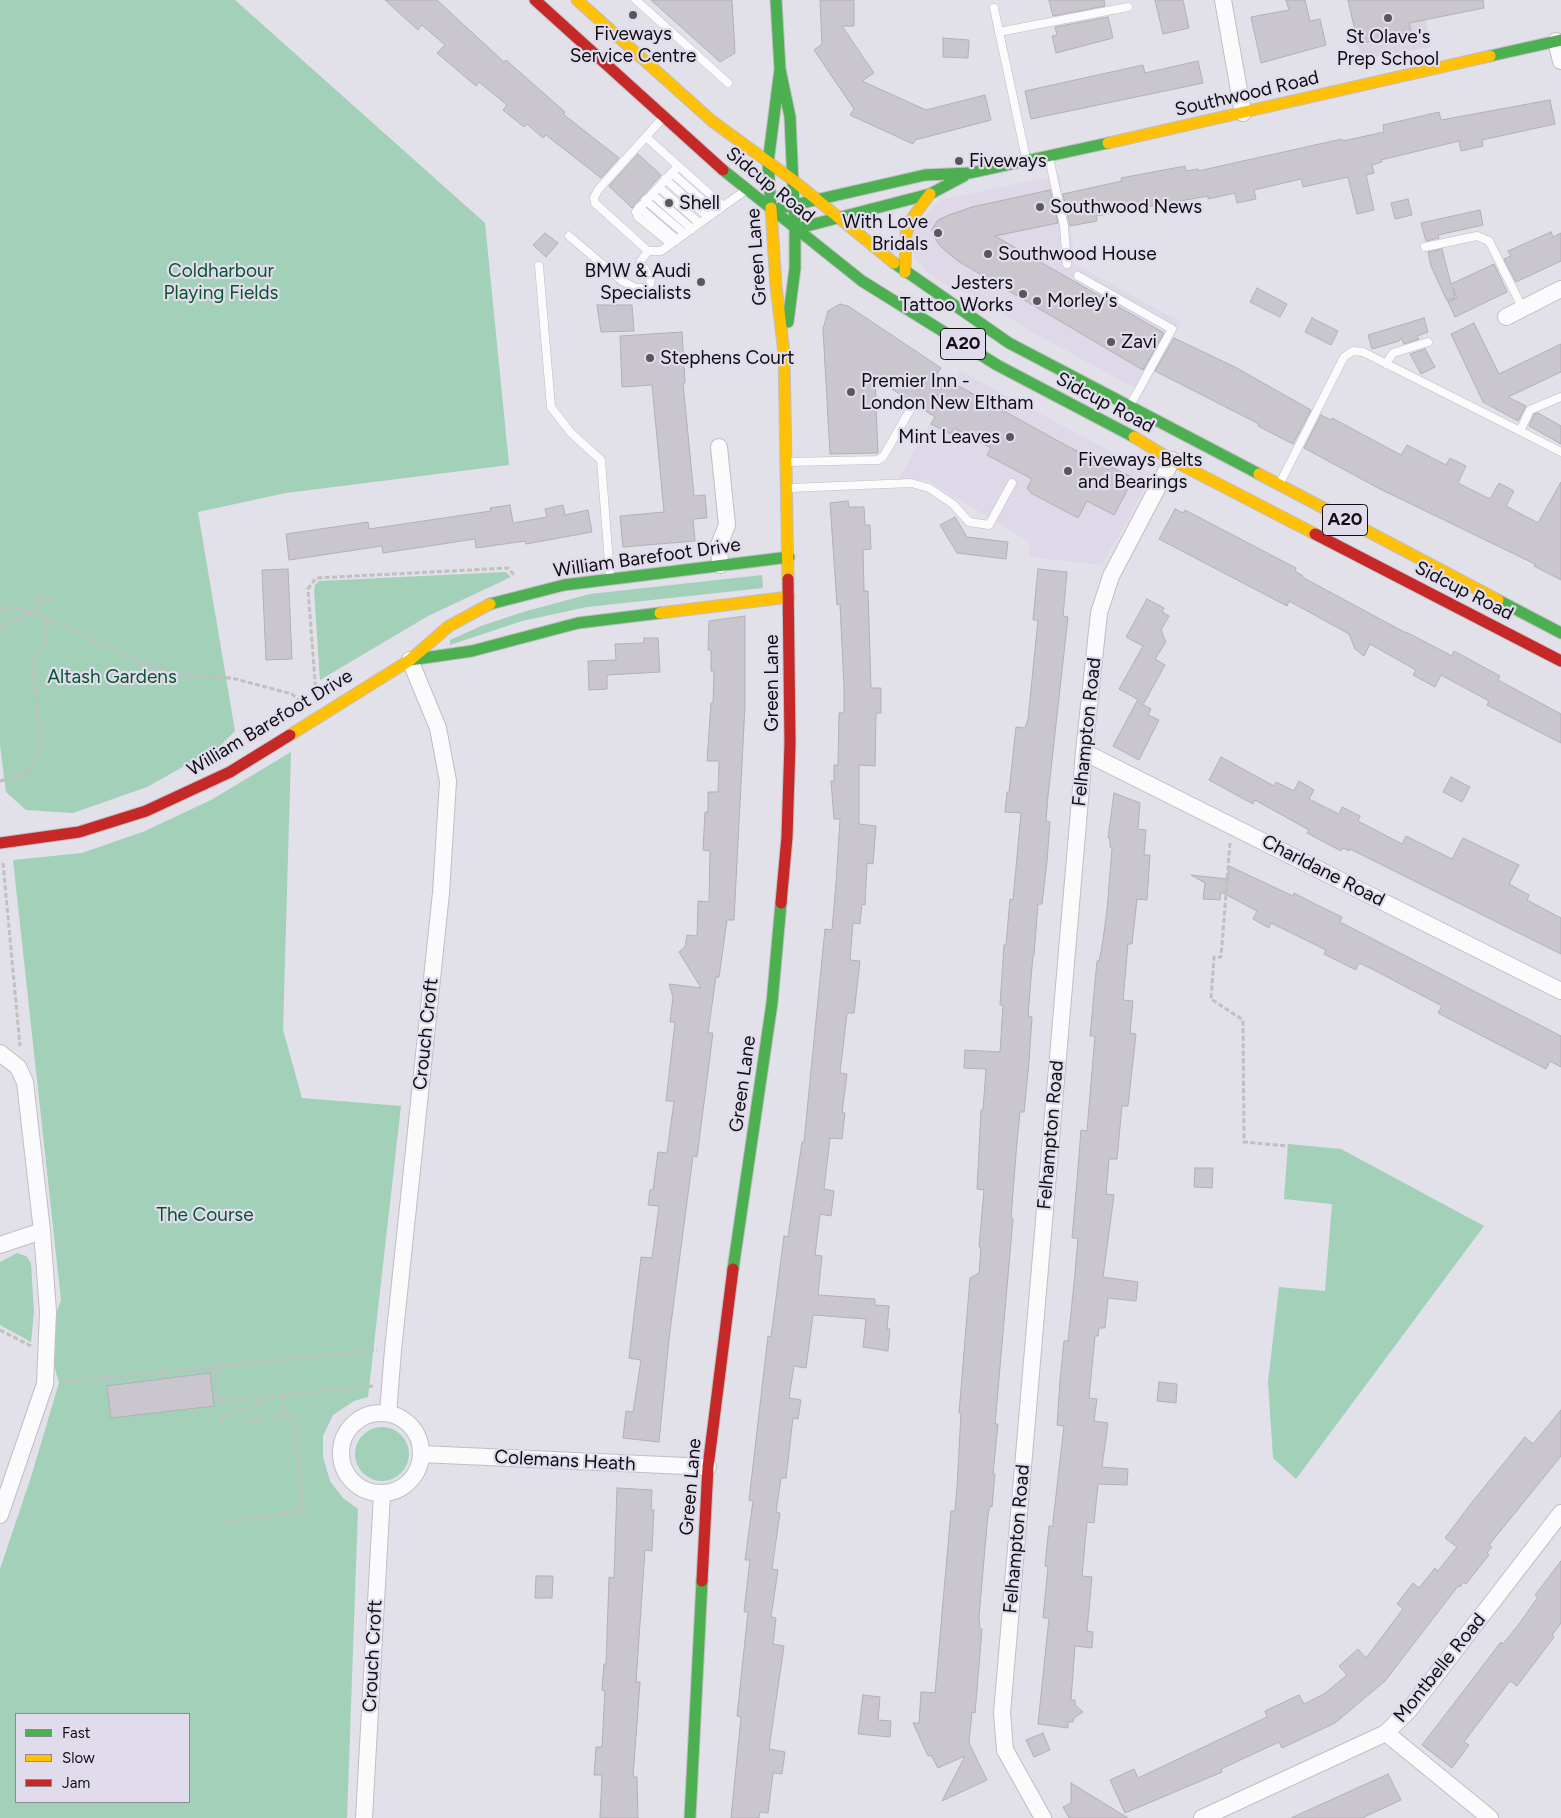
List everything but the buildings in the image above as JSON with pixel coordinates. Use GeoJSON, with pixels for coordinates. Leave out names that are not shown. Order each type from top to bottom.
{"type":"FeatureCollection","features":[{"type":"Feature","properties":{"kind":"main road","name":"Sidcup Road"},"geometry":{"type":"LineString","coordinates":[[535,0],[663,118],[747,190],[862,281],[997,365],[1142,441],[1172,460],[1561,661]]}},
{"type":"Feature","properties":{"kind":"main road","name":"Sidcup Road"},"geometry":{"type":"LineString","coordinates":[[577,0],[712,121],[768,164],[793,180],[905,272],[1009,343],[1561,633]]}},
{"type":"Feature","properties":{"kind":"main road","name":"Green Lane"},"geometry":{"type":"LineString","coordinates":[[776,0],[780,69],[790,117],[795,229],[795,268],[784,353]]}},
{"type":"Feature","properties":{"kind":"main road","name":"Southwood Road"},"geometry":{"type":"LineString","coordinates":[[772,210],[924,175],[970,173],[1243,113],[1558,40]]}},
{"type":"Feature","properties":{"kind":"main road","name":"Green Lane"},"geometry":{"type":"LineString","coordinates":[[690,1818],[708,1467],[726,1316],[772,1003],[787,837],[790,743],[788,488],[784,353],[776,286],[768,164],[780,69]]}},
{"type":"Feature","properties":{"kind":"main road","name":"Southwood Road"},"geometry":{"type":"LineString","coordinates":[[795,229],[930,194],[970,173]]}},
{"type":"Feature","properties":{"kind":"main road","name":"Southwood Road"},"geometry":{"type":"LineString","coordinates":[[905,272],[906,234],[913,217],[930,194]]}},
{"type":"Feature","properties":{"kind":"main road","name":"William Barefoot Drive"},"geometry":{"type":"LineString","coordinates":[[0,841],[79,832],[146,811],[230,772],[410,660],[449,626],[488,605],[531,593],[611,578],[789,557]]}},
{"type":"Feature","properties":{"kind":"main road","name":"William Barefoot Drive"},"geometry":{"type":"LineString","coordinates":[[410,660],[472,651],[578,623],[789,597]]}},
{"type":"Feature","properties":{"kind":"street"},"geometry":{"type":"LineString","coordinates":[[1223,0],[1243,113]]}},
{"type":"Feature","properties":{"kind":"street"},"geometry":{"type":"LineString","coordinates":[[1558,40],[1561,61]]}},
{"type":"Feature","properties":{"kind":"street"},"geometry":{"type":"LineString","coordinates":[[1506,317],[1561,290]]}},
{"type":"Feature","properties":{"kind":"street"},"geometry":{"type":"LineString","coordinates":[[719,446],[727,525],[719,545],[720,565]]}},
{"type":"Feature","properties":{"kind":"street","name":"Felhampton Road"},"geometry":{"type":"LineString","coordinates":[[1043,1818],[1005,1750],[1002,1713],[1084,752],[1099,613],[1111,576],[1156,486],[1172,460]]}},
{"type":"Feature","properties":{"kind":"street","name":"Crouch Croft"},"geometry":{"type":"LineString","coordinates":[[388,1413],[441,893],[448,781],[438,728],[410,660]]}},
{"type":"Feature","properties":{"kind":"street","name":"Charldane Road"},"geometry":{"type":"LineString","coordinates":[[1084,752],[1561,991]]}},
{"type":"Feature","properties":{"kind":"street"},"geometry":{"type":"LineString","coordinates":[[0,1053],[11,1059],[22,1075],[42,1231],[48,1312],[45,1384],[0,1515]]}},
{"type":"Feature","properties":{"kind":"street"},"geometry":{"type":"LineString","coordinates":[[0,1245],[42,1231]]}},
{"type":"Feature","properties":{"kind":"street"},"geometry":{"type":"LineString","coordinates":[[388,1413],[402,1419],[413,1428],[420,1440],[421,1454],[417,1472],[409,1484],[397,1491],[382,1494],[368,1492],[356,1485],[346,1474],[341,1462],[341,1447],[346,1434],[354,1423],[366,1416],[388,1413]]}},
{"type":"Feature","properties":{"kind":"street","name":"Colemans Heath"},"geometry":{"type":"LineString","coordinates":[[421,1454],[708,1467]]}},
{"type":"Feature","properties":{"kind":"street","name":"Crouch Croft"},"geometry":{"type":"LineString","coordinates":[[364,1818],[382,1494]]}},
{"type":"Feature","properties":{"kind":"street","name":"Montbelle Road"},"geometry":{"type":"LineString","coordinates":[[1202,1818],[1386,1734],[1409,1710],[1561,1513]]}},
{"type":"Feature","properties":{"kind":"street"},"geometry":{"type":"LineString","coordinates":[[1386,1734],[1490,1818]]}},
{"type":"Feature","properties":{"kind":"lane"},"geometry":{"type":"LineString","coordinates":[[636,0],[728,83]]}},
{"type":"Feature","properties":{"kind":"lane"},"geometry":{"type":"LineString","coordinates":[[998,32],[1128,7]]}},
{"type":"Feature","properties":{"kind":"lane"},"geometry":{"type":"LineString","coordinates":[[994,8],[1026,160]]}},
{"type":"Feature","properties":{"kind":"lane"},"geometry":{"type":"LineString","coordinates":[[663,118],[598,190],[594,198],[595,203],[648,251],[661,251],[747,190]]}},
{"type":"Feature","properties":{"kind":"lane"},"geometry":{"type":"LineString","coordinates":[[646,137],[723,206]]}},
{"type":"Feature","properties":{"kind":"lane"},"geometry":{"type":"LineString","coordinates":[[1048,156],[1064,226],[1067,264]]}},
{"type":"Feature","properties":{"kind":"lane"},"geometry":{"type":"LineString","coordinates":[[674,242],[639,207],[678,166]]}},
{"type":"Feature","properties":{"kind":"lane"},"geometry":{"type":"LineString","coordinates":[[672,173],[716,211]]}},
{"type":"Feature","properties":{"kind":"lane"},"geometry":{"type":"LineString","coordinates":[[666,179],[708,216]]}},
{"type":"Feature","properties":{"kind":"lane"},"geometry":{"type":"LineString","coordinates":[[659,186],[700,223]]}},
{"type":"Feature","properties":{"kind":"lane"},"geometry":{"type":"LineString","coordinates":[[652,194],[692,229]]}},
{"type":"Feature","properties":{"kind":"lane"},"geometry":{"type":"LineString","coordinates":[[646,200],[685,234]]}},
{"type":"Feature","properties":{"kind":"lane"},"geometry":{"type":"LineString","coordinates":[[568,236],[622,281],[636,288],[644,288],[650,284],[651,279],[640,262],[648,251]]}},
{"type":"Feature","properties":{"kind":"lane"},"geometry":{"type":"LineString","coordinates":[[1425,247],[1477,236],[1489,241],[1523,309]]}},
{"type":"Feature","properties":{"kind":"lane"},"geometry":{"type":"LineString","coordinates":[[539,266],[551,408],[570,433],[601,460],[611,578]]}},
{"type":"Feature","properties":{"kind":"lane"},"geometry":{"type":"LineString","coordinates":[[1078,276],[1172,329],[1130,406]]}},
{"type":"Feature","properties":{"kind":"lane"},"geometry":{"type":"LineString","coordinates":[[1386,364],[1393,353],[1428,342]]}},
{"type":"Feature","properties":{"kind":"lane"},"geometry":{"type":"LineString","coordinates":[[1279,485],[1344,357],[1353,351],[1363,352],[1561,452]]}},
{"type":"Feature","properties":{"kind":"lane"},"geometry":{"type":"LineString","coordinates":[[1520,431],[1530,410],[1561,397]]}},
{"type":"Feature","properties":{"kind":"lane"},"geometry":{"type":"LineString","coordinates":[[787,462],[878,460],[884,457],[910,410]]}},
{"type":"Feature","properties":{"kind":"lane"},"geometry":{"type":"LineString","coordinates":[[788,488],[911,484],[929,488],[953,504],[969,522],[989,524],[1012,483]]}},
{"type":"Feature","properties":{"kind":"path"},"geometry":{"type":"LineString","coordinates":[[317,717],[308,589],[316,578],[508,568],[531,593]]}},
{"type":"Feature","properties":{"kind":"path"},"geometry":{"type":"LineString","coordinates":[[0,628],[34,613],[40,601],[38,592]]}},
{"type":"Feature","properties":{"kind":"path"},"geometry":{"type":"LineString","coordinates":[[40,601],[53,600]]}},
{"type":"Feature","properties":{"kind":"path"},"geometry":{"type":"LineString","coordinates":[[0,609],[15,607],[34,613],[148,666],[180,675],[232,678],[292,694],[317,717]]}},
{"type":"Feature","properties":{"kind":"path"},"geometry":{"type":"LineString","coordinates":[[0,781],[27,774],[41,743],[32,659],[44,646],[48,619]]}},
{"type":"Feature","properties":{"kind":"path"},"geometry":{"type":"LineString","coordinates":[[1231,825],[1221,958],[1214,957],[1211,999],[1242,1020],[1244,1142],[1298,1148]]}},
{"type":"Feature","properties":{"kind":"path"},"geometry":{"type":"LineString","coordinates":[[0,841],[20,1049]]}},
{"type":"Feature","properties":{"kind":"path"},"geometry":{"type":"LineString","coordinates":[[0,1330],[46,1354]]}},
{"type":"Feature","properties":{"kind":"path"},"geometry":{"type":"LineString","coordinates":[[45,1384],[374,1349],[393,1350]]}},
{"type":"Feature","properties":{"kind":"path"},"geometry":{"type":"LineString","coordinates":[[215,1366],[218,1402],[390,1384]]}},
{"type":"Feature","properties":{"kind":"path"},"geometry":{"type":"LineString","coordinates":[[282,1396],[284,1417]]}},
{"type":"Feature","properties":{"kind":"path"},"geometry":{"type":"LineString","coordinates":[[222,1423],[222,1416],[256,1406],[261,1398]]}},
{"type":"Feature","properties":{"kind":"path"},"geometry":{"type":"LineString","coordinates":[[223,1522],[304,1511],[295,1458],[293,1416],[244,1421]]}},
{"type":"Feature","properties":{"kind":"shaded area","name":"St Olave's Prep School"},"geometry":{"type":"Polygon","coordinates":[[[1348,0],[1423,0],[1430,47],[1361,59],[1348,0]]]}},
{"type":"Feature","properties":{"kind":"shaded area"},"geometry":{"type":"Polygon","coordinates":[[[1059,175],[1074,248],[1074,264],[1181,322],[1144,393],[1034,333],[969,293],[952,289],[928,273],[917,261],[912,250],[914,227],[940,200],[1059,175]]]}},
{"type":"Feature","properties":{"kind":"shaded area"},"geometry":{"type":"Polygon","coordinates":[[[960,371],[1153,474],[1102,565],[1029,557],[1030,542],[927,480],[898,480],[960,371]]]}},
{"type":"Feature","properties":{"kind":"green space","name":"Coldharbour Playing Fields"},"geometry":{"type":"Polygon","coordinates":[[[0,0],[235,0],[485,223],[509,465],[286,493],[198,512],[235,731],[220,746],[147,787],[73,813],[26,810],[6,792],[0,745],[0,0]]]}},
{"type":"Feature","properties":{"kind":"green space"},"geometry":{"type":"Polygon","coordinates":[[[506,572],[511,577],[428,616],[320,680],[314,591],[315,585],[319,581],[506,572]]]}},
{"type":"Feature","properties":{"kind":"green space"},"geometry":{"type":"Polygon","coordinates":[[[762,575],[763,588],[587,607],[522,621],[450,645],[450,640],[481,626],[523,612],[590,594],[762,575]]]}},
{"type":"Feature","properties":{"kind":"green space","name":"The Course"},"geometry":{"type":"Polygon","coordinates":[[[291,752],[283,1030],[302,1098],[401,1106],[368,1397],[354,1401],[333,1415],[323,1436],[323,1457],[330,1481],[343,1498],[358,1509],[347,1818],[0,1818],[0,1569],[31,1477],[59,1383],[47,1339],[61,1300],[13,860],[82,853],[145,831],[211,800],[291,752]]]}},
{"type":"Feature","properties":{"kind":"green space"},"geometry":{"type":"Polygon","coordinates":[[[1288,1144],[1341,1149],[1484,1226],[1296,1479],[1273,1458],[1268,1382],[1279,1287],[1325,1291],[1332,1204],[1284,1199],[1288,1144]]]}},
{"type":"Feature","properties":{"kind":"green space"},"geometry":{"type":"Polygon","coordinates":[[[17,1253],[26,1256],[31,1263],[34,1312],[31,1342],[0,1325],[0,1262],[17,1253]]]}},
{"type":"Feature","properties":{"kind":"green space"},"geometry":{"type":"Polygon","coordinates":[[[377,1427],[387,1427],[397,1431],[405,1439],[409,1454],[405,1469],[397,1477],[387,1481],[377,1481],[367,1477],[359,1469],[355,1459],[355,1449],[359,1439],[367,1431],[377,1427]]]}},
{"type":"Feature","properties":{"kind":"traffic: fast"},"geometry":{"type":"LineString","coordinates":[[776,0],[780,69],[790,117],[795,229],[795,268],[788,322]]}},
{"type":"Feature","properties":{"kind":"traffic: fast"},"geometry":{"type":"LineString","coordinates":[[1490,56],[1561,40]]}},
{"type":"Feature","properties":{"kind":"traffic: fast"},"geometry":{"type":"LineString","coordinates":[[771,208],[768,163],[780,69]]}},
{"type":"Feature","properties":{"kind":"traffic: fast"},"geometry":{"type":"LineString","coordinates":[[772,210],[925,175],[970,173],[1108,143]]}},
{"type":"Feature","properties":{"kind":"traffic: fast"},"geometry":{"type":"LineString","coordinates":[[723,170],[862,281],[997,365],[1134,437]]}},
{"type":"Feature","properties":{"kind":"traffic: fast"},"geometry":{"type":"LineString","coordinates":[[795,229],[930,194],[964,176]]}},
{"type":"Feature","properties":{"kind":"traffic: fast"},"geometry":{"type":"LineString","coordinates":[[894,263],[1009,343],[1259,474]]}},
{"type":"Feature","properties":{"kind":"traffic: fast"},"geometry":{"type":"LineString","coordinates":[[490,604],[564,585],[789,557]]}},
{"type":"Feature","properties":{"kind":"traffic: fast"},"geometry":{"type":"LineString","coordinates":[[1498,600],[1561,633]]}},
{"type":"Feature","properties":{"kind":"traffic: fast"},"geometry":{"type":"LineString","coordinates":[[410,660],[472,651],[578,623],[660,613]]}},
{"type":"Feature","properties":{"kind":"traffic: fast"},"geometry":{"type":"LineString","coordinates":[[733,1269],[772,1003],[781,903]]}},
{"type":"Feature","properties":{"kind":"traffic: fast"},"geometry":{"type":"LineString","coordinates":[[690,1818],[702,1581]]}},
{"type":"Feature","properties":{"kind":"traffic: slow"},"geometry":{"type":"LineString","coordinates":[[577,0],[712,121],[793,180],[894,263]]}},
{"type":"Feature","properties":{"kind":"traffic: slow"},"geometry":{"type":"LineString","coordinates":[[1108,143],[1490,56]]}},
{"type":"Feature","properties":{"kind":"traffic: slow"},"geometry":{"type":"LineString","coordinates":[[905,272],[906,234],[913,217],[930,194]]}},
{"type":"Feature","properties":{"kind":"traffic: slow"},"geometry":{"type":"LineString","coordinates":[[771,208],[776,286],[784,353],[788,579]]}},
{"type":"Feature","properties":{"kind":"traffic: slow"},"geometry":{"type":"LineString","coordinates":[[1134,437],[1172,460],[1315,534]]}},
{"type":"Feature","properties":{"kind":"traffic: slow"},"geometry":{"type":"LineString","coordinates":[[1259,474],[1498,600]]}},
{"type":"Feature","properties":{"kind":"traffic: slow"},"geometry":{"type":"LineString","coordinates":[[660,613],[789,597]]}},
{"type":"Feature","properties":{"kind":"traffic: slow"},"geometry":{"type":"LineString","coordinates":[[290,735],[410,660],[449,626],[490,604]]}},
{"type":"Feature","properties":{"kind":"traffic: jam"},"geometry":{"type":"LineString","coordinates":[[535,0],[723,170]]}},
{"type":"Feature","properties":{"kind":"traffic: jam"},"geometry":{"type":"LineString","coordinates":[[1315,534],[1561,661]]}},
{"type":"Feature","properties":{"kind":"traffic: jam"},"geometry":{"type":"LineString","coordinates":[[781,903],[787,837],[790,743],[788,579]]}},
{"type":"Feature","properties":{"kind":"traffic: jam"},"geometry":{"type":"LineString","coordinates":[[0,843],[79,832],[146,811],[230,772],[290,735]]}},
{"type":"Feature","properties":{"kind":"traffic: jam"},"geometry":{"type":"LineString","coordinates":[[702,1581],[708,1467],[733,1269]]}},
{"type":"Feature","properties":{"kind":"place","name":"Fiveways Service Centre"},"geometry":{"type":"Point","coordinates":[633,15]}},
{"type":"Feature","properties":{"kind":"place","name":"St Olave's Prep School"},"geometry":{"type":"Point","coordinates":[1388,18]}},
{"type":"Feature","properties":{"kind":"place","name":"Fiveways"},"geometry":{"type":"Point","coordinates":[959,161]}},
{"type":"Feature","properties":{"kind":"place","name":"Shell"},"geometry":{"type":"Point","coordinates":[669,203]}},
{"type":"Feature","properties":{"kind":"place","name":"Southwood News"},"geometry":{"type":"Point","coordinates":[1040,207]}},
{"type":"Feature","properties":{"kind":"place","name":"With Love Bridals"},"geometry":{"type":"Point","coordinates":[938,233]}},
{"type":"Feature","properties":{"kind":"place","name":"Southwood House"},"geometry":{"type":"Point","coordinates":[988,254]}},
{"type":"Feature","properties":{"kind":"place","name":"BMW & Audi Specialists"},"geometry":{"type":"Point","coordinates":[701,282]}},
{"type":"Feature","properties":{"kind":"place","name":"Jesters Tattoo Works"},"geometry":{"type":"Point","coordinates":[1023,294]}},
{"type":"Feature","properties":{"kind":"place","name":"Morley's"},"geometry":{"type":"Point","coordinates":[1037,301]}},
{"type":"Feature","properties":{"kind":"place","name":"Zavi"},"geometry":{"type":"Point","coordinates":[1111,342]}},
{"type":"Feature","properties":{"kind":"place","name":"Stephens Court"},"geometry":{"type":"Point","coordinates":[650,358]}},
{"type":"Feature","properties":{"kind":"place","name":"Premier Inn - London New Eltham"},"geometry":{"type":"Point","coordinates":[851,392]}},
{"type":"Feature","properties":{"kind":"place","name":"Mint Leaves"},"geometry":{"type":"Point","coordinates":[1010,437]}},
{"type":"Feature","properties":{"kind":"place","name":"Fiveways Belts and Bearings"},"geometry":{"type":"Point","coordinates":[1068,471]}},
{"type":"Feature","properties":{"kind":"park label","name":"Altash Gardens"},"geometry":{"type":"Point","coordinates":[112,677]}}]}
